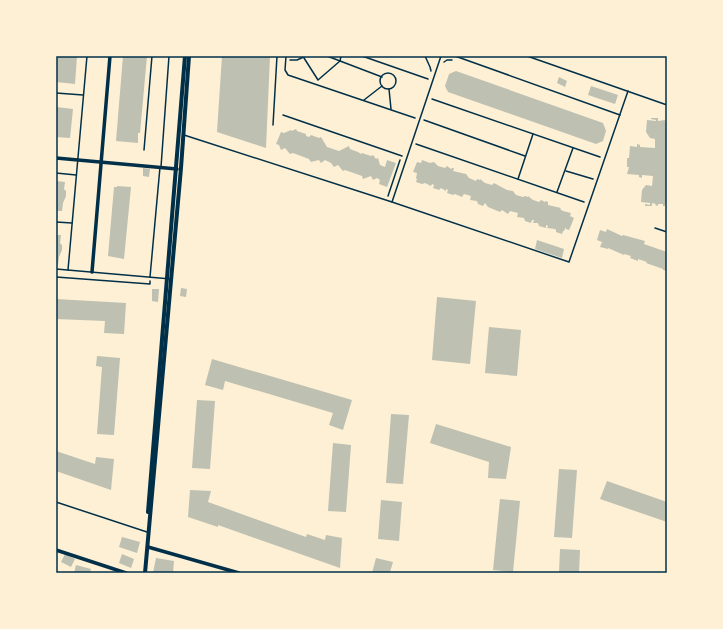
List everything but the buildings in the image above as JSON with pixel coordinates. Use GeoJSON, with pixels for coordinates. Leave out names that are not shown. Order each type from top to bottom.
{"type":"FeatureCollection","features":[{"type":"Feature","properties":{"kind":"street"},"geometry":{"type":"LineString","coordinates":[[92,272],[110,56]]}},
{"type":"Feature","properties":{"kind":"street"},"geometry":{"type":"LineString","coordinates":[[145,573],[169,279],[185,56]]}},
{"type":"Feature","properties":{"kind":"street"},"geometry":{"type":"LineString","coordinates":[[169,279],[183,135],[188,56]]}},
{"type":"Feature","properties":{"kind":"street"},"geometry":{"type":"LineString","coordinates":[[56,158],[177,169]]}},
{"type":"Feature","properties":{"kind":"street"},"geometry":{"type":"LineString","coordinates":[[145,573],[148,532]]}},
{"type":"Feature","properties":{"kind":"street"},"geometry":{"type":"LineString","coordinates":[[148,547],[239,573]]}},
{"type":"Feature","properties":{"kind":"street"},"geometry":{"type":"LineString","coordinates":[[56,550],[126,573]]}},
{"type":"Feature","properties":{"kind":"lane"},"geometry":{"type":"LineString","coordinates":[[68,270],[87,56]]}},
{"type":"Feature","properties":{"kind":"lane"},"geometry":{"type":"LineString","coordinates":[[150,277],[169,56]]}},
{"type":"Feature","properties":{"kind":"lane"},"geometry":{"type":"LineString","coordinates":[[272,125],[277,56]]}},
{"type":"Feature","properties":{"kind":"lane"},"geometry":{"type":"LineString","coordinates":[[392,202],[441,56]]}},
{"type":"Feature","properties":{"kind":"lane"},"geometry":{"type":"LineString","coordinates":[[455,56],[620,115]]}},
{"type":"Feature","properties":{"kind":"lane"},"geometry":{"type":"LineString","coordinates":[[527,56],[667,105]]}},
{"type":"Feature","properties":{"kind":"lane"},"geometry":{"type":"LineString","coordinates":[[183,135],[392,202],[569,262],[628,91]]}},
{"type":"Feature","properties":{"kind":"lane"},"geometry":{"type":"LineString","coordinates":[[56,93],[83,95]]}},
{"type":"Feature","properties":{"kind":"lane"},"geometry":{"type":"LineString","coordinates":[[56,173],[76,175]]}},
{"type":"Feature","properties":{"kind":"lane"},"geometry":{"type":"LineString","coordinates":[[56,222],[72,223]]}},
{"type":"Feature","properties":{"kind":"lane"},"geometry":{"type":"LineString","coordinates":[[655,228],[667,232]]}},
{"type":"Feature","properties":{"kind":"lane"},"geometry":{"type":"LineString","coordinates":[[56,269],[169,279]]}},
{"type":"Feature","properties":{"kind":"lane"},"geometry":{"type":"LineString","coordinates":[[56,502],[148,532]]}},
{"type":"Feature","properties":{"kind":"path"},"geometry":{"type":"LineString","coordinates":[[144,150],[152,56]]}},
{"type":"Feature","properties":{"kind":"path"},"geometry":{"type":"LineString","coordinates":[[286,56],[284,70],[288,75],[415,118],[412,124]]}},
{"type":"Feature","properties":{"kind":"path"},"geometry":{"type":"LineString","coordinates":[[290,60],[297,60],[306,56]]}},
{"type":"Feature","properties":{"kind":"path"},"geometry":{"type":"LineString","coordinates":[[327,56],[382,77]]}},
{"type":"Feature","properties":{"kind":"path"},"geometry":{"type":"LineString","coordinates":[[304,58],[318,80],[340,61],[341,56]]}},
{"type":"Feature","properties":{"kind":"path"},"geometry":{"type":"LineString","coordinates":[[362,56],[428,79],[431,70],[425,56]]}},
{"type":"Feature","properties":{"kind":"path"},"geometry":{"type":"LineString","coordinates":[[443,64],[447,60],[453,60]]}},
{"type":"Feature","properties":{"kind":"path"},"geometry":{"type":"LineString","coordinates":[[382,86],[380,82],[382,77],[389,73],[395,78],[396,83],[389,89]]}},
{"type":"Feature","properties":{"kind":"path"},"geometry":{"type":"LineString","coordinates":[[363,100],[382,86]]}},
{"type":"Feature","properties":{"kind":"path"},"geometry":{"type":"LineString","coordinates":[[382,86],[389,89]]}},
{"type":"Feature","properties":{"kind":"path"},"geometry":{"type":"LineString","coordinates":[[389,89],[391,110]]}},
{"type":"Feature","properties":{"kind":"path"},"geometry":{"type":"LineString","coordinates":[[431,98],[600,157]]}},
{"type":"Feature","properties":{"kind":"path"},"geometry":{"type":"LineString","coordinates":[[283,115],[402,156]]}},
{"type":"Feature","properties":{"kind":"path"},"geometry":{"type":"LineString","coordinates":[[424,120],[525,156]]}},
{"type":"Feature","properties":{"kind":"path"},"geometry":{"type":"LineString","coordinates":[[518,179],[533,134]]}},
{"type":"Feature","properties":{"kind":"path"},"geometry":{"type":"LineString","coordinates":[[418,138],[416,144],[585,202]]}},
{"type":"Feature","properties":{"kind":"path"},"geometry":{"type":"LineString","coordinates":[[558,192],[573,148]]}},
{"type":"Feature","properties":{"kind":"path"},"geometry":{"type":"LineString","coordinates":[[386,201],[404,150]]}},
{"type":"Feature","properties":{"kind":"path"},"geometry":{"type":"LineString","coordinates":[[565,170],[592,179]]}},
{"type":"Feature","properties":{"kind":"path"},"geometry":{"type":"LineString","coordinates":[[56,277],[150,284],[150,277]]}}]}
